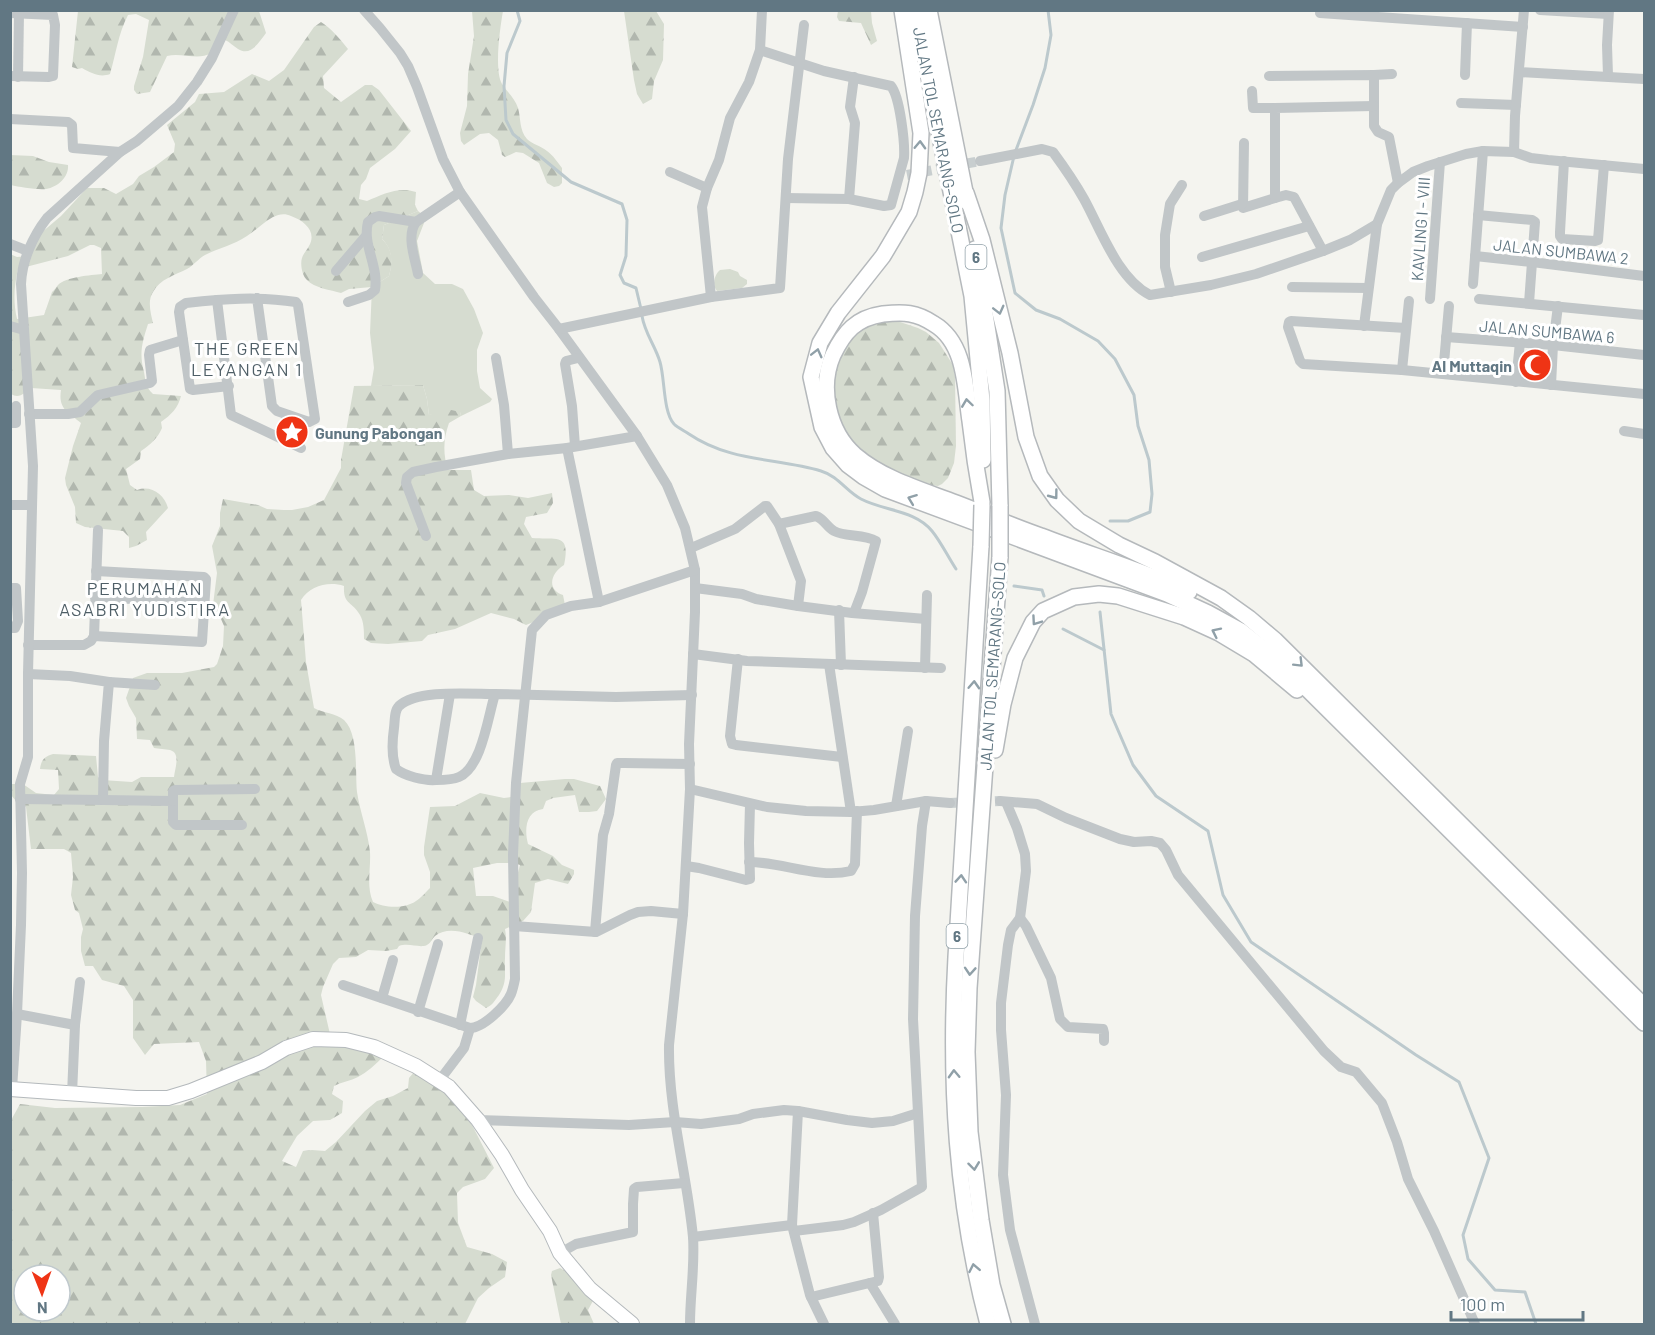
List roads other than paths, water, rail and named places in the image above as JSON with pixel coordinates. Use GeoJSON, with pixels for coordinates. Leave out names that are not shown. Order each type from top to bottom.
{"type":"FeatureCollection","features":[{"type":"Feature","properties":{"kind":"highway"},"geometry":{"type":"LineString","coordinates":[[902,10],[921,133],[919,173],[909,212],[888,247],[838,313],[820,343],[811,377],[822,427],[834,448],[848,465],[885,489],[1157,591],[1208,613],[1241,631],[1280,662],[1644,1023]]}},
{"type":"Feature","properties":{"kind":"highway","name":"JALAN TOL SEMARANG–SOLO"},"geometry":{"type":"LineString","coordinates":[[916,10],[972,296],[982,401],[981,546],[956,957],[953,1058],[955,1128],[965,1221],[977,1285],[988,1324]]}},
{"type":"Feature","properties":{"kind":"highway","name":"JALAN TOL SEMARANG–SOLO"},"geometry":{"type":"LineString","coordinates":[[929,10],[966,193],[997,391],[1000,557],[969,988],[967,1052],[970,1132],[981,1220],[992,1285],[1003,1324]]}},
{"type":"Feature","properties":{"kind":"highway"},"geometry":{"type":"LineString","coordinates":[[966,193],[982,240],[1010,353],[1026,437],[1040,476],[1057,500],[1079,521],[1119,545],[1221,598],[1275,640],[1644,1006]]}},
{"type":"Feature","properties":{"kind":"highway"},"geometry":{"type":"LineString","coordinates":[[982,503],[963,368],[955,343],[942,328],[923,316],[902,312],[877,315],[860,321],[845,333],[838,343],[830,362],[826,396],[831,417],[841,437],[862,461],[902,482],[1039,536],[1166,581],[1218,605],[1275,640]]}},
{"type":"Feature","properties":{"kind":"highway"},"geometry":{"type":"LineString","coordinates":[[979,847],[1003,704],[1015,658],[1033,622],[1043,611],[1074,597],[1099,594],[1118,596],[1184,617],[1219,633],[1254,654],[1282,679],[1347,728]]}},
{"type":"Feature","properties":{"kind":"main road"},"geometry":{"type":"LineString","coordinates":[[11,1089],[136,1098],[168,1098],[191,1091],[262,1062],[286,1048],[313,1039],[346,1040],[374,1047],[416,1066],[449,1087],[478,1120],[550,1231],[560,1253],[590,1289],[633,1324]]}},
{"type":"Feature","properties":{"kind":"street"},"geometry":{"type":"LineString","coordinates":[[11,1089],[15,1019],[15,944],[21,925],[16,883],[16,847],[20,784],[28,757],[28,645],[33,451],[21,273],[28,251],[40,226],[47,218],[120,152],[167,117],[187,96],[212,58],[234,10]]}},
{"type":"Feature","properties":{"kind":"street"},"geometry":{"type":"LineString","coordinates":[[364,10],[387,36],[408,66],[443,159],[460,192],[578,358],[637,436],[667,485],[691,548],[695,588],[690,789],[683,914],[669,1045],[675,1122],[693,1237],[690,1324]]}},
{"type":"Feature","properties":{"kind":"street"},"geometry":{"type":"LineString","coordinates":[[711,297],[702,207],[719,160],[730,118],[760,51],[762,10]]}},
{"type":"Feature","properties":{"kind":"street"},"geometry":{"type":"LineString","coordinates":[[1514,152],[1524,10]]}},
{"type":"Feature","properties":{"kind":"street"},"geometry":{"type":"LineString","coordinates":[[1540,10],[1609,12],[1608,76]]}},
{"type":"Feature","properties":{"kind":"street"},"geometry":{"type":"LineString","coordinates":[[15,13],[53,15],[55,25],[53,76],[14,76],[15,13]]}},
{"type":"Feature","properties":{"kind":"street"},"geometry":{"type":"LineString","coordinates":[[1320,13],[1415,15],[1467,23],[1523,27]]}},
{"type":"Feature","properties":{"kind":"street"},"geometry":{"type":"LineString","coordinates":[[1465,75],[1467,23]]}},
{"type":"Feature","properties":{"kind":"street"},"geometry":{"type":"LineString","coordinates":[[559,329],[711,297],[780,288],[788,159],[804,25]]}},
{"type":"Feature","properties":{"kind":"street"},"geometry":{"type":"LineString","coordinates":[[760,51],[824,71],[891,86],[894,89],[900,114],[904,150],[903,176],[891,205],[884,206],[849,199],[786,198]]}},
{"type":"Feature","properties":{"kind":"street"},"geometry":{"type":"LineString","coordinates":[[1519,72],[1644,79]]}},
{"type":"Feature","properties":{"kind":"street"},"geometry":{"type":"LineString","coordinates":[[1269,76],[1392,74]]}},
{"type":"Feature","properties":{"kind":"street"},"geometry":{"type":"LineString","coordinates":[[1374,75],[1374,126],[1378,132],[1389,137],[1398,183]]}},
{"type":"Feature","properties":{"kind":"street"},"geometry":{"type":"LineString","coordinates":[[849,199],[855,125],[850,107],[854,77]]}},
{"type":"Feature","properties":{"kind":"street"},"geometry":{"type":"LineString","coordinates":[[1252,91],[1253,108],[1374,106]]}},
{"type":"Feature","properties":{"kind":"street"},"geometry":{"type":"LineString","coordinates":[[1461,103],[1516,105]]}},
{"type":"Feature","properties":{"kind":"street"},"geometry":{"type":"LineString","coordinates":[[1275,108],[1275,198]]}},
{"type":"Feature","properties":{"kind":"street"},"geometry":{"type":"LineString","coordinates":[[10,119],[68,122],[72,125],[73,148],[120,152]]}},
{"type":"Feature","properties":{"kind":"street"},"geometry":{"type":"LineString","coordinates":[[1244,143],[1242,204],[1244,208],[1286,195],[1294,197],[1323,251]]}},
{"type":"Feature","properties":{"kind":"street"},"geometry":{"type":"LineString","coordinates":[[980,161],[1042,149],[1053,152],[1083,197],[1118,266],[1150,296],[1256,274],[1350,240],[1377,224]]}},
{"type":"Feature","properties":{"kind":"street"},"geometry":{"type":"LineString","coordinates":[[1473,284],[1483,151]]}},
{"type":"Feature","properties":{"kind":"street"},"geometry":{"type":"LineString","coordinates":[[1364,326],[1377,224],[1391,190],[1413,172],[1473,152],[1483,151],[1514,152],[1531,158],[1644,169]]}},
{"type":"Feature","properties":{"kind":"street"},"geometry":{"type":"LineString","coordinates":[[1564,161],[1560,232],[1562,239],[1598,240],[1604,165]]}},
{"type":"Feature","properties":{"kind":"street","name":"KAVLING I - VIII"},"geometry":{"type":"LineString","coordinates":[[1430,299],[1440,162]]}},
{"type":"Feature","properties":{"kind":"street"},"geometry":{"type":"LineString","coordinates":[[670,172],[707,189]]}},
{"type":"Feature","properties":{"kind":"street"},"geometry":{"type":"LineString","coordinates":[[1171,292],[1165,267],[1165,235],[1170,204],[1182,185]]}},
{"type":"Feature","properties":{"kind":"street"},"geometry":{"type":"LineString","coordinates":[[418,274],[411,231],[416,222],[460,192]]}},
{"type":"Feature","properties":{"kind":"street"},"geometry":{"type":"LineString","coordinates":[[1204,216],[1242,204]]}},
{"type":"Feature","properties":{"kind":"street"},"geometry":{"type":"LineString","coordinates":[[1478,215],[1534,221],[1529,303]]}},
{"type":"Feature","properties":{"kind":"street"},"geometry":{"type":"LineString","coordinates":[[348,302],[369,296],[375,290],[375,274],[366,236],[368,222],[375,217],[416,222]]}},
{"type":"Feature","properties":{"kind":"street"},"geometry":{"type":"LineString","coordinates":[[1202,257],[1309,226]]}},
{"type":"Feature","properties":{"kind":"street"},"geometry":{"type":"LineString","coordinates":[[336,271],[366,236]]}},
{"type":"Feature","properties":{"kind":"street"},"geometry":{"type":"LineString","coordinates":[[10,244],[28,251]]}},
{"type":"Feature","properties":{"kind":"street","name":"JALAN SUMBAWA 2"},"geometry":{"type":"LineString","coordinates":[[1475,256],[1533,261],[1644,276]]}},
{"type":"Feature","properties":{"kind":"street"},"geometry":{"type":"LineString","coordinates":[[1292,287],[1368,288]]}},
{"type":"Feature","properties":{"kind":"street"},"geometry":{"type":"LineString","coordinates":[[229,387],[190,389],[180,307],[186,303],[236,298],[257,298],[294,301],[298,303],[315,415],[312,422],[309,422],[277,411],[272,406],[257,298]]}},
{"type":"Feature","properties":{"kind":"street"},"geometry":{"type":"LineString","coordinates":[[1479,299],[1644,315]]}},
{"type":"Feature","properties":{"kind":"street"},"geometry":{"type":"LineString","coordinates":[[217,300],[232,416],[301,448]]}},
{"type":"Feature","properties":{"kind":"street"},"geometry":{"type":"LineString","coordinates":[[1402,370],[1409,302]]}},
{"type":"Feature","properties":{"kind":"street"},"geometry":{"type":"LineString","coordinates":[[1443,374],[1449,306]]}},
{"type":"Feature","properties":{"kind":"street"},"geometry":{"type":"LineString","coordinates":[[1551,385],[1558,306]]}},
{"type":"Feature","properties":{"kind":"street"},"geometry":{"type":"LineString","coordinates":[[1406,328],[1291,321],[1288,327],[1300,362],[1303,364],[1402,370],[1644,394]]}},
{"type":"Feature","properties":{"kind":"street"},"geometry":{"type":"LineString","coordinates":[[10,326],[24,330]]}},
{"type":"Feature","properties":{"kind":"street","name":"JALAN SUMBAWA 6"},"geometry":{"type":"LineString","coordinates":[[1446,337],[1644,355]]}},
{"type":"Feature","properties":{"kind":"street"},"geometry":{"type":"LineString","coordinates":[[29,414],[73,414],[83,410],[98,395],[150,383],[152,381],[150,350],[183,340]]}},
{"type":"Feature","properties":{"kind":"street"},"geometry":{"type":"LineString","coordinates":[[1516,382],[1520,342]]}},
{"type":"Feature","properties":{"kind":"street"},"geometry":{"type":"LineString","coordinates":[[496,357],[504,405],[508,453]]}},
{"type":"Feature","properties":{"kind":"street"},"geometry":{"type":"LineString","coordinates":[[578,358],[567,360],[564,364],[572,406],[571,447],[599,602]]}},
{"type":"Feature","properties":{"kind":"street"},"geometry":{"type":"LineString","coordinates":[[10,423],[16,423],[16,406]]}},
{"type":"Feature","properties":{"kind":"street"},"geometry":{"type":"LineString","coordinates":[[1624,431],[1644,434]]}},
{"type":"Feature","properties":{"kind":"street"},"geometry":{"type":"LineString","coordinates":[[426,536],[406,483],[410,474],[508,453],[571,447],[637,436]]}},
{"type":"Feature","properties":{"kind":"street"},"geometry":{"type":"LineString","coordinates":[[10,505],[31,505]]}},
{"type":"Feature","properties":{"kind":"street"},"geometry":{"type":"LineString","coordinates":[[691,548],[742,525],[765,506],[768,507],[779,524],[801,581],[798,606]]}},
{"type":"Feature","properties":{"kind":"street"},"geometry":{"type":"LineString","coordinates":[[779,524],[816,516],[822,518],[833,530],[869,537],[876,541],[854,613]]}},
{"type":"Feature","properties":{"kind":"street"},"geometry":{"type":"LineString","coordinates":[[28,645],[78,646],[87,644],[94,636],[98,530]]}},
{"type":"Feature","properties":{"kind":"street"},"geometry":{"type":"LineString","coordinates":[[343,985],[418,1012],[475,1028],[495,1014],[511,996],[515,979],[513,855],[516,783],[532,630],[546,615],[571,606],[599,602],[695,570]]}},
{"type":"Feature","properties":{"kind":"street"},"geometry":{"type":"LineString","coordinates":[[94,636],[202,642],[205,603],[205,577],[96,571]]}},
{"type":"Feature","properties":{"kind":"street"},"geometry":{"type":"LineString","coordinates":[[10,588],[16,588],[18,621],[15,628],[10,628]]}},
{"type":"Feature","properties":{"kind":"street"},"geometry":{"type":"LineString","coordinates":[[695,588],[742,594],[798,606],[926,619]]}},
{"type":"Feature","properties":{"kind":"street"},"geometry":{"type":"LineString","coordinates":[[925,668],[927,595]]}},
{"type":"Feature","properties":{"kind":"street"},"geometry":{"type":"LineString","coordinates":[[95,597],[205,603]]}},
{"type":"Feature","properties":{"kind":"street"},"geometry":{"type":"LineString","coordinates":[[839,610],[841,665]]}},
{"type":"Feature","properties":{"kind":"street"},"geometry":{"type":"LineString","coordinates":[[693,654],[841,665],[942,668]]}},
{"type":"Feature","properties":{"kind":"street"},"geometry":{"type":"LineString","coordinates":[[738,659],[730,731],[732,744],[842,757]]}},
{"type":"Feature","properties":{"kind":"street"},"geometry":{"type":"LineString","coordinates":[[749,862],[778,864],[805,872],[851,871],[855,864],[854,812],[842,757],[829,664]]}},
{"type":"Feature","properties":{"kind":"street"},"geometry":{"type":"LineString","coordinates":[[28,674],[155,685]]}},
{"type":"Feature","properties":{"kind":"street"},"geometry":{"type":"LineString","coordinates":[[103,800],[104,741],[109,682]]}},
{"type":"Feature","properties":{"kind":"street"},"geometry":{"type":"LineString","coordinates":[[495,694],[481,747],[468,770],[459,777],[432,781],[413,777],[396,769],[392,743],[396,710],[412,698],[450,694],[495,694],[526,694],[616,697],[692,694]]}},
{"type":"Feature","properties":{"kind":"street"},"geometry":{"type":"LineString","coordinates":[[436,780],[450,694]]}},
{"type":"Feature","properties":{"kind":"street"},"geometry":{"type":"LineString","coordinates":[[896,806],[908,731]]}},
{"type":"Feature","properties":{"kind":"street"},"geometry":{"type":"LineString","coordinates":[[595,932],[603,835],[609,814],[616,765],[622,763],[690,764]]}},
{"type":"Feature","properties":{"kind":"street"},"geometry":{"type":"LineString","coordinates":[[242,825],[176,825],[173,822],[173,791],[255,789]]}},
{"type":"Feature","properties":{"kind":"street"},"geometry":{"type":"LineString","coordinates":[[690,789],[750,804],[787,810],[854,812],[926,801],[950,803]]}},
{"type":"Feature","properties":{"kind":"street"},"geometry":{"type":"LineString","coordinates":[[20,799],[173,801]]}},
{"type":"Feature","properties":{"kind":"street"},"geometry":{"type":"LineString","coordinates":[[693,1237],[843,1225],[873,1213],[922,1187],[913,1019],[915,916],[926,801]]}},
{"type":"Feature","properties":{"kind":"street"},"geometry":{"type":"LineString","coordinates":[[1035,1324],[1010,1230],[1004,1175],[1006,1095],[1001,1004],[1011,930],[1020,918],[1026,871],[1025,854],[1017,828],[1003,802],[1037,804],[1066,818],[1129,842],[1160,843],[1178,875],[1324,1051],[1341,1067],[1356,1072],[1382,1103],[1408,1179],[1475,1324]]}},
{"type":"Feature","properties":{"kind":"street"},"geometry":{"type":"LineString","coordinates":[[686,866],[746,880],[751,877],[750,804]]}},
{"type":"Feature","properties":{"kind":"street"},"geometry":{"type":"LineString","coordinates":[[514,926],[595,932],[630,915],[644,911],[683,914]]}},
{"type":"Feature","properties":{"kind":"street"},"geometry":{"type":"LineString","coordinates":[[1020,918],[1051,978],[1060,1019],[1068,1027],[1102,1029],[1104,1041]]}},
{"type":"Feature","properties":{"kind":"street"},"geometry":{"type":"LineString","coordinates":[[439,1081],[464,1047],[478,938]]}},
{"type":"Feature","properties":{"kind":"street"},"geometry":{"type":"LineString","coordinates":[[418,1012],[438,944]]}},
{"type":"Feature","properties":{"kind":"street"},"geometry":{"type":"LineString","coordinates":[[382,998],[393,960]]}},
{"type":"Feature","properties":{"kind":"street"},"geometry":{"type":"LineString","coordinates":[[72,1094],[75,1025],[80,982]]}},
{"type":"Feature","properties":{"kind":"street"},"geometry":{"type":"LineString","coordinates":[[15,1019],[75,1025]]}},
{"type":"Feature","properties":{"kind":"street"},"geometry":{"type":"LineString","coordinates":[[478,1120],[629,1125],[675,1122],[701,1124],[766,1112],[798,1110],[872,1123],[893,1121],[918,1113]]}},
{"type":"Feature","properties":{"kind":"street"},"geometry":{"type":"LineString","coordinates":[[798,1110],[793,1228],[811,1297],[824,1324]]}},
{"type":"Feature","properties":{"kind":"street"},"geometry":{"type":"LineString","coordinates":[[560,1253],[576,1244],[633,1232],[634,1189],[637,1187],[684,1182]]}},
{"type":"Feature","properties":{"kind":"street"},"geometry":{"type":"LineString","coordinates":[[811,1297],[878,1281],[873,1213]]}},
{"type":"Feature","properties":{"kind":"street"},"geometry":{"type":"LineString","coordinates":[[870,1283],[895,1324]]}},
{"type":"Feature","properties":{"kind":"waterway"},"geometry":{"type":"LineString","coordinates":[[517,10],[520,21],[507,53],[504,86],[506,120],[513,134],[571,182],[622,204],[627,220],[626,256],[620,275],[624,283],[636,288],[641,309]]}},
{"type":"Feature","properties":{"kind":"waterway"},"geometry":{"type":"LineString","coordinates":[[1016,150],[1045,68],[1051,35],[1048,10]]}},
{"type":"Feature","properties":{"kind":"waterway"},"geometry":{"type":"LineString","coordinates":[[1014,156],[1005,195],[1001,228],[1015,293],[1036,310],[1060,319],[1098,341],[1115,359],[1134,395],[1138,426],[1149,460],[1152,494],[1150,512],[1128,521],[1110,521]]}},
{"type":"Feature","properties":{"kind":"waterway"},"geometry":{"type":"LineString","coordinates":[[642,316],[662,369],[670,419],[676,425],[721,450],[827,473],[861,499],[917,519],[932,531],[956,569]]}},
{"type":"Feature","properties":{"kind":"waterway"},"geometry":{"type":"LineString","coordinates":[[1014,586],[1042,590],[1044,596]]}},
{"type":"Feature","properties":{"kind":"waterway"},"geometry":{"type":"LineString","coordinates":[[1100,612],[1111,714],[1133,765],[1156,796],[1208,831],[1223,895],[1251,942],[1459,1082],[1489,1158],[1463,1235],[1468,1259],[1495,1290],[1525,1292],[1536,1324]]}},
{"type":"Feature","properties":{"kind":"waterway"},"geometry":{"type":"LineString","coordinates":[[1063,629],[1104,650]]}},
{"type":"Feature","properties":{"kind":"tunnel"},"geometry":{"type":"LineString","coordinates":[[907,175],[980,161]]}},
{"type":"Feature","properties":{"kind":"tunnel"},"geometry":{"type":"LineString","coordinates":[[950,803],[1000,801]]}},
{"type":"Feature","properties":{"kind":"place","name":"Al Muttaqin"},"geometry":{"type":"Point","coordinates":[1535,365]}},
{"type":"Feature","properties":{"kind":"place","name":"Gunung Pabongan"},"geometry":{"type":"Point","coordinates":[292,432]}},
{"type":"Feature","properties":{"kind":"district","name":"THE GREEN LEYANGAN 1"},"geometry":{"type":"Point","coordinates":[247,358]}},
{"type":"Feature","properties":{"kind":"district","name":"PERUMAHAN ASABRI YUDISTIRA"},"geometry":{"type":"Point","coordinates":[145,598]}}]}
